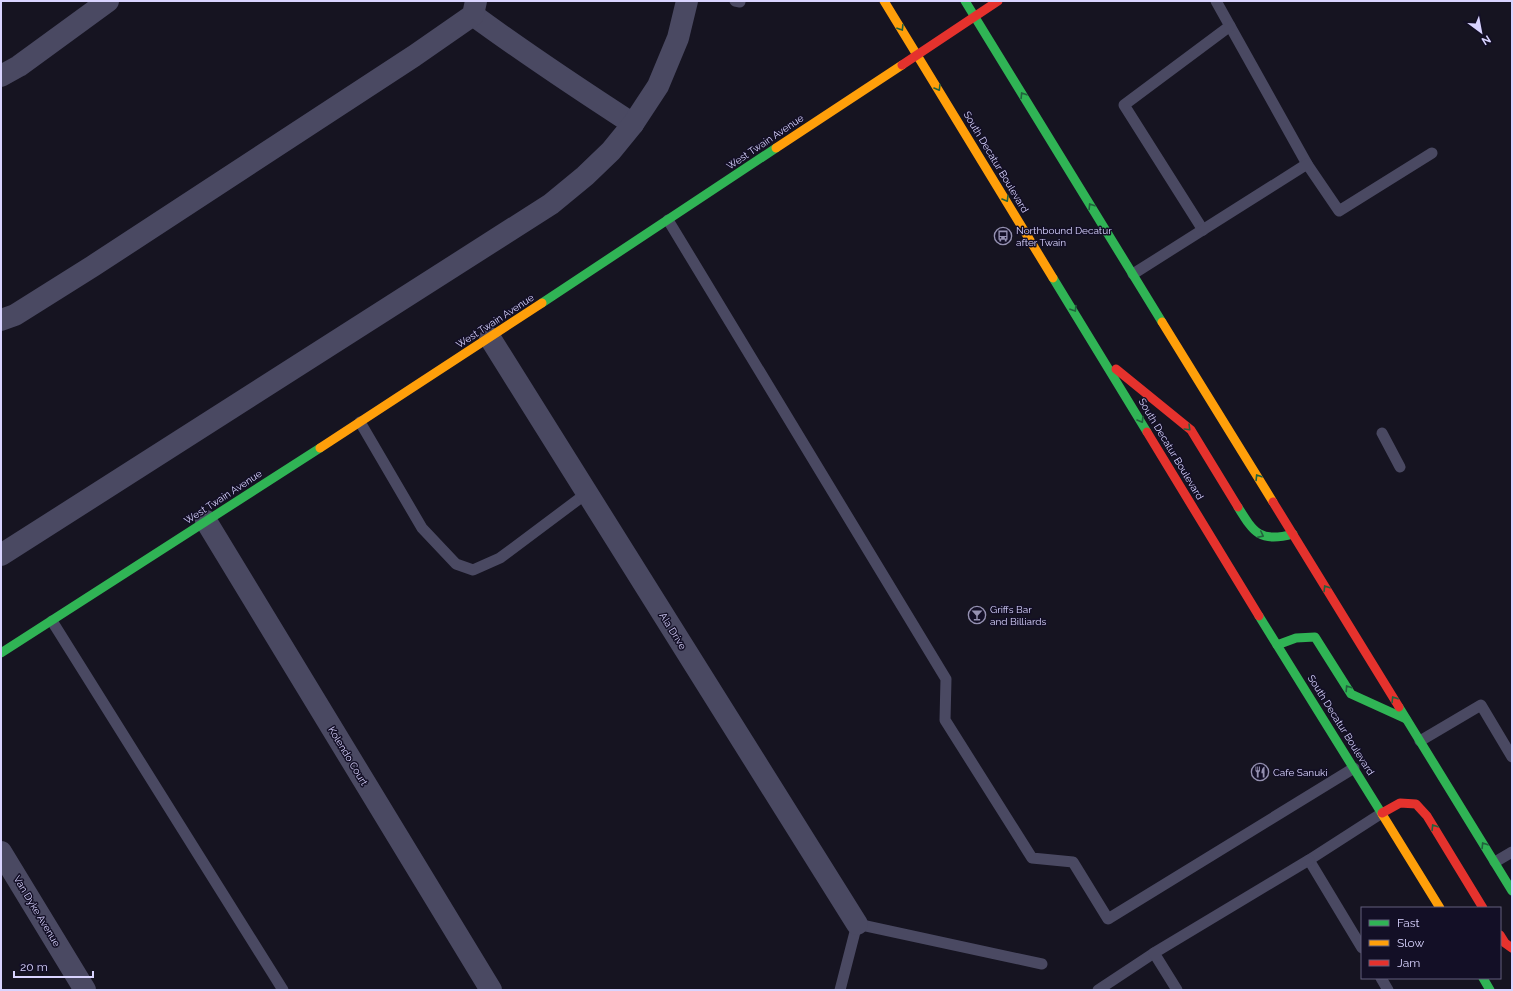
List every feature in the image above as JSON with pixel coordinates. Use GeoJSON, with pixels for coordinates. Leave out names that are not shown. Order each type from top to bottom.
{"type":"FeatureCollection","features":[{"type":"Feature","properties":{"kind":"main road","name":"South Decatur Boulevard"},"geometry":{"type":"LineString","coordinates":[[884,1],[918,54],[1277,645],[1439,907]]}},
{"type":"Feature","properties":{"kind":"main road"},"geometry":{"type":"LineString","coordinates":[[965,1],[1512,891]]}},
{"type":"Feature","properties":{"kind":"main road","name":"West Twain Avenue"},"geometry":{"type":"LineString","coordinates":[[1,653],[490,338],[998,1]]}},
{"type":"Feature","properties":{"kind":"main road"},"geometry":{"type":"LineString","coordinates":[[1104,359],[1191,430],[1250,527],[1256,533],[1267,538],[1280,538],[1293,534]]}},
{"type":"Feature","properties":{"kind":"main road"},"geometry":{"type":"LineString","coordinates":[[1277,645],[1295,636],[1304,635],[1315,637],[1351,694],[1406,718]]}},
{"type":"Feature","properties":{"kind":"main road"},"geometry":{"type":"LineString","coordinates":[[1382,813],[1400,803],[1416,804],[1427,816],[1482,907]]}},
{"type":"Feature","properties":{"kind":"main road"},"geometry":{"type":"LineString","coordinates":[[1501,937],[1505,943],[1512,948]]}},
{"type":"Feature","properties":{"kind":"main road"},"geometry":{"type":"LineString","coordinates":[[1484,979],[1490,990]]}},
{"type":"Feature","properties":{"kind":"street"},"geometry":{"type":"LineString","coordinates":[[1,76],[19,66],[108,1]]}},
{"type":"Feature","properties":{"kind":"street"},"geometry":{"type":"LineString","coordinates":[[1,555],[551,204],[585,176],[611,151],[633,124],[658,86],[678,38],[687,1]]}},
{"type":"Feature","properties":{"kind":"street"},"geometry":{"type":"LineString","coordinates":[[1,320],[15,314],[93,266],[414,56],[474,8],[564,80],[633,124]]}},
{"type":"Feature","properties":{"kind":"street","name":"Ala Drive"},"geometry":{"type":"LineString","coordinates":[[490,338],[856,924]]}},
{"type":"Feature","properties":{"kind":"street","name":"Kolendo Court"},"geometry":{"type":"LineString","coordinates":[[206,521],[491,990]]}},
{"type":"Feature","properties":{"kind":"street","name":"Van Dyke Avenue"},"geometry":{"type":"LineString","coordinates":[[4,864],[85,990]]}},
{"type":"Feature","properties":{"kind":"lane"},"geometry":{"type":"LineString","coordinates":[[1216,1],[1307,164],[1339,211],[1432,152]]}},
{"type":"Feature","properties":{"kind":"lane"},"geometry":{"type":"LineString","coordinates":[[1203,230],[1124,105],[1230,26]]}},
{"type":"Feature","properties":{"kind":"lane"},"geometry":{"type":"LineString","coordinates":[[1133,274],[1307,164]]}},
{"type":"Feature","properties":{"kind":"lane"},"geometry":{"type":"LineString","coordinates":[[668,220],[946,679],[945,720],[1032,858],[1073,862],[1108,919],[1354,768]]}},
{"type":"Feature","properties":{"kind":"lane"},"geometry":{"type":"LineString","coordinates":[[360,422],[422,528],[456,564],[473,570],[500,558],[587,493]]}},
{"type":"Feature","properties":{"kind":"lane"},"geometry":{"type":"LineString","coordinates":[[1382,433],[1400,467]]}},
{"type":"Feature","properties":{"kind":"lane"},"geometry":{"type":"LineString","coordinates":[[52,621],[283,990]]}},
{"type":"Feature","properties":{"kind":"lane"},"geometry":{"type":"LineString","coordinates":[[1420,741],[1481,705],[1512,757]]}},
{"type":"Feature","properties":{"kind":"lane"},"geometry":{"type":"LineString","coordinates":[[1098,990],[1154,953],[1308,860],[1382,813]]}},
{"type":"Feature","properties":{"kind":"lane"},"geometry":{"type":"LineString","coordinates":[[1495,862],[1512,852]]}},
{"type":"Feature","properties":{"kind":"lane"},"geometry":{"type":"LineString","coordinates":[[1308,860],[1361,946]]}},
{"type":"Feature","properties":{"kind":"lane"},"geometry":{"type":"LineString","coordinates":[[840,990],[856,924],[1042,964]]}},
{"type":"Feature","properties":{"kind":"lane"},"geometry":{"type":"LineString","coordinates":[[1154,953],[1176,990]]}},
{"type":"Feature","properties":{"kind":"lane"},"geometry":{"type":"LineString","coordinates":[[1382,979],[1388,990]]}},
{"type":"Feature","properties":{"kind":"traffic: fast"},"geometry":{"type":"LineString","coordinates":[[965,1],[1162,322]]}},
{"type":"Feature","properties":{"kind":"traffic: fast"},"geometry":{"type":"LineString","coordinates":[[542,303],[776,148]]}},
{"type":"Feature","properties":{"kind":"traffic: fast"},"geometry":{"type":"LineString","coordinates":[[1053,278],[1147,432]]}},
{"type":"Feature","properties":{"kind":"traffic: fast"},"geometry":{"type":"LineString","coordinates":[[1,653],[320,448]]}},
{"type":"Feature","properties":{"kind":"traffic: fast"},"geometry":{"type":"LineString","coordinates":[[1238,507],[1259,534],[1273,537],[1293,534]]}},
{"type":"Feature","properties":{"kind":"traffic: fast"},"geometry":{"type":"LineString","coordinates":[[1259,616],[1382,814]]}},
{"type":"Feature","properties":{"kind":"traffic: fast"},"geometry":{"type":"LineString","coordinates":[[1277,645],[1296,638],[1315,637],[1351,694],[1406,719]]}},
{"type":"Feature","properties":{"kind":"traffic: fast"},"geometry":{"type":"LineString","coordinates":[[1399,707],[1512,891]]}},
{"type":"Feature","properties":{"kind":"traffic: fast"},"geometry":{"type":"LineString","coordinates":[[1484,979],[1490,990]]}},
{"type":"Feature","properties":{"kind":"traffic: slow"},"geometry":{"type":"LineString","coordinates":[[884,1],[1053,278]]}},
{"type":"Feature","properties":{"kind":"traffic: slow"},"geometry":{"type":"LineString","coordinates":[[776,148],[902,65]]}},
{"type":"Feature","properties":{"kind":"traffic: slow"},"geometry":{"type":"LineString","coordinates":[[320,448],[542,303]]}},
{"type":"Feature","properties":{"kind":"traffic: slow"},"geometry":{"type":"LineString","coordinates":[[1162,322],[1273,502]]}},
{"type":"Feature","properties":{"kind":"traffic: slow"},"geometry":{"type":"LineString","coordinates":[[1382,814],[1439,907]]}},
{"type":"Feature","properties":{"kind":"traffic: jam"},"geometry":{"type":"LineString","coordinates":[[902,65],[998,1]]}},
{"type":"Feature","properties":{"kind":"traffic: jam"},"geometry":{"type":"LineString","coordinates":[[1116,369],[1191,430],[1238,507]]}},
{"type":"Feature","properties":{"kind":"traffic: jam"},"geometry":{"type":"LineString","coordinates":[[1147,432],[1259,616]]}},
{"type":"Feature","properties":{"kind":"traffic: jam"},"geometry":{"type":"LineString","coordinates":[[1273,502],[1399,707]]}},
{"type":"Feature","properties":{"kind":"traffic: jam"},"geometry":{"type":"LineString","coordinates":[[1382,813],[1400,803],[1416,804],[1427,816],[1482,907]]}},
{"type":"Feature","properties":{"kind":"traffic: jam"},"geometry":{"type":"LineString","coordinates":[[1501,937],[1505,943],[1512,948]]}},
{"type":"Feature","properties":{"kind":"place","name":"Northbound Decatur after Twain"},"geometry":{"type":"Point","coordinates":[1003,236]}},
{"type":"Feature","properties":{"kind":"place","name":"Griffs Bar and Billiards"},"geometry":{"type":"Point","coordinates":[977,615]}},
{"type":"Feature","properties":{"kind":"place","name":"Cafe Sanuki"},"geometry":{"type":"Point","coordinates":[1260,772]}}]}
